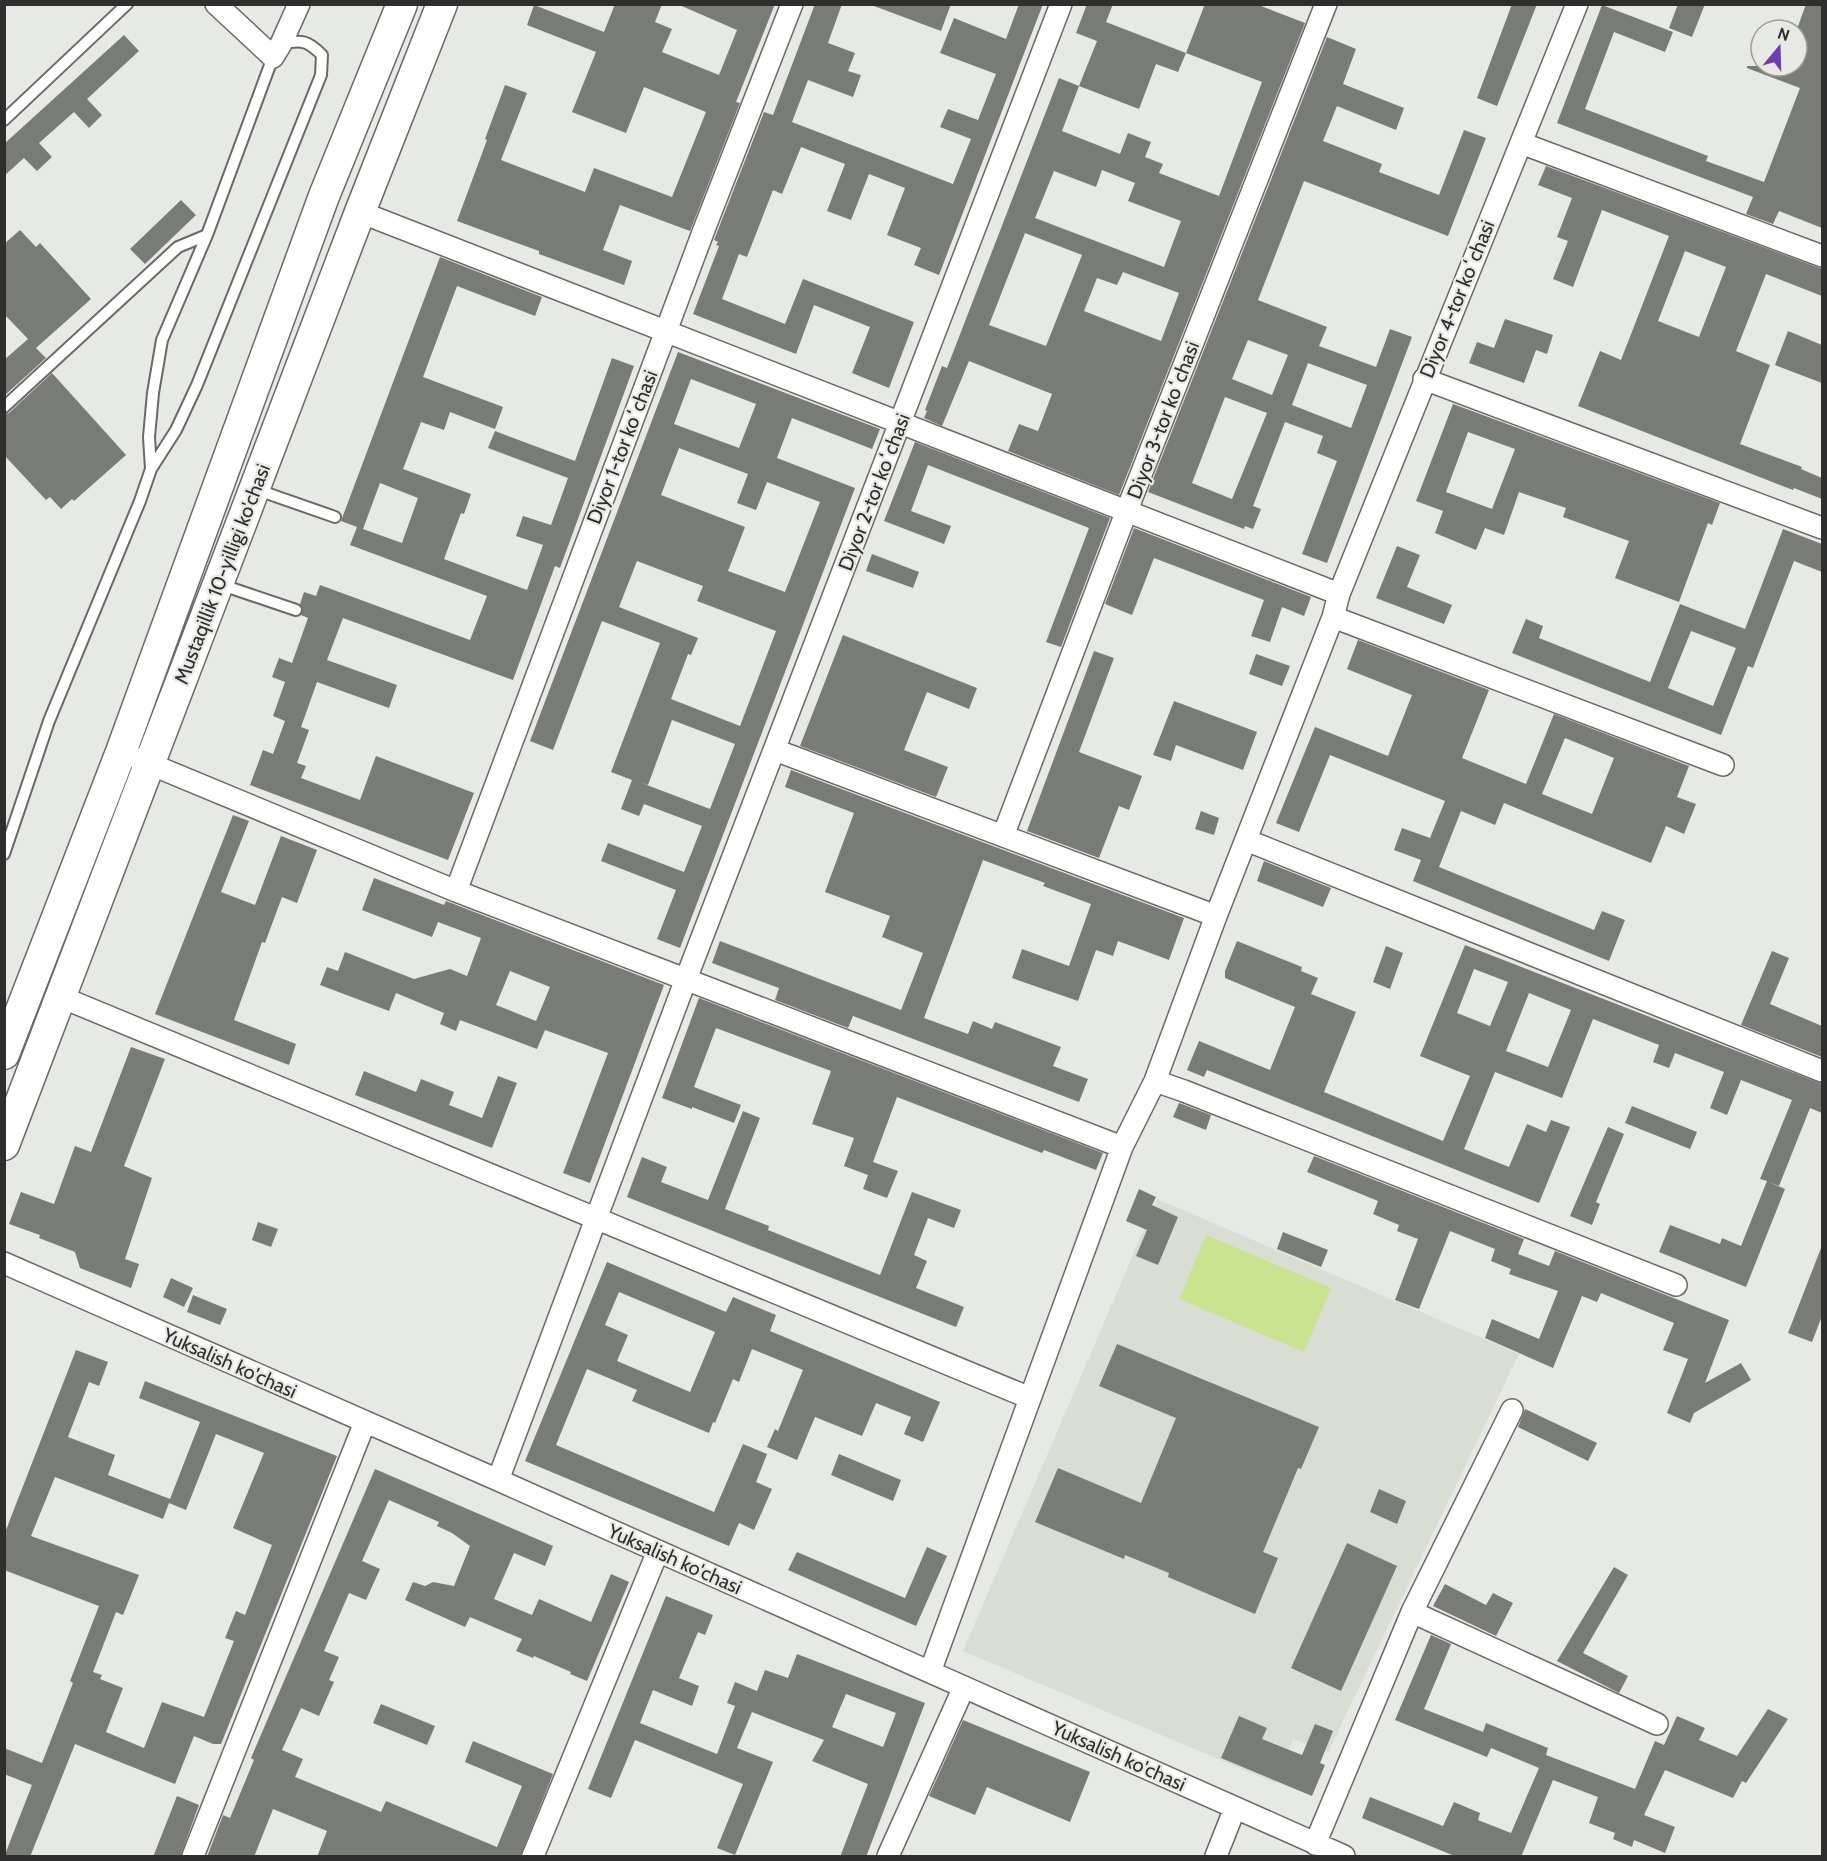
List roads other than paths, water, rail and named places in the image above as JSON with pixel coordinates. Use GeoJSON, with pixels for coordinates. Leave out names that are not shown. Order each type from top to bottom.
{"type":"FeatureCollection","features":[{"type":"Feature","properties":{"kind":"main road","name":"Mustaqillik 10-yilligi ko'chasi"},"geometry":{"type":"LineString","coordinates":[[7,1038],[121,752],[324,196],[402,4]]}},
{"type":"Feature","properties":{"kind":"main road","name":"Mustaqillik 10-yilligi ko'chasi"},"geometry":{"type":"LineString","coordinates":[[4,1145],[360,212],[442,4]]}},
{"type":"Feature","properties":{"kind":"street"},"geometry":{"type":"LineString","coordinates":[[216,4],[277,51],[299,4]]}},
{"type":"Feature","properties":{"kind":"street","name":"Diyor 1-tor koʻchasi"},"geometry":{"type":"LineString","coordinates":[[456,891],[666,331],[792,4]]}},
{"type":"Feature","properties":{"kind":"street","name":"Diyor 2-tor koʻchasi"},"geometry":{"type":"LineString","coordinates":[[498,1480],[686,979],[1061,4]]}},
{"type":"Feature","properties":{"kind":"street","name":"Diyor 3-tor koʻchasi"},"geometry":{"type":"LineString","coordinates":[[1003,836],[1127,510],[1326,4]]}},
{"type":"Feature","properties":{"kind":"street","name":"Diyor 4-tor koʻchasi"},"geometry":{"type":"LineString","coordinates":[[930,1672],[1122,1147],[1155,1081],[1216,916],[1333,617],[1339,594],[1577,4]]}},
{"type":"Feature","properties":{"kind":"street"},"geometry":{"type":"LineString","coordinates":[[1521,142],[1822,256]]}},
{"type":"Feature","properties":{"kind":"street"},"geometry":{"type":"LineString","coordinates":[[360,212],[1339,594]]}},
{"type":"Feature","properties":{"kind":"street"},"geometry":{"type":"LineString","coordinates":[[1424,379],[1822,528]]}},
{"type":"Feature","properties":{"kind":"street"},"geometry":{"type":"LineString","coordinates":[[1333,617],[1723,765]]}},
{"type":"Feature","properties":{"kind":"street"},"geometry":{"type":"LineString","coordinates":[[775,750],[1216,916]]}},
{"type":"Feature","properties":{"kind":"street"},"geometry":{"type":"LineString","coordinates":[[121,752],[456,891],[1122,1147]]}},
{"type":"Feature","properties":{"kind":"street"},"geometry":{"type":"LineString","coordinates":[[1246,840],[1822,1071]]}},
{"type":"Feature","properties":{"kind":"street"},"geometry":{"type":"LineString","coordinates":[[61,997],[1030,1398]]}},
{"type":"Feature","properties":{"kind":"street"},"geometry":{"type":"LineString","coordinates":[[1155,1081],[1676,1285]]}},
{"type":"Feature","properties":{"kind":"street","name":"Yuksalish ko'chasi"},"geometry":{"type":"LineString","coordinates":[[4,1263],[498,1480],[1344,1857]]}},
{"type":"Feature","properties":{"kind":"street"},"geometry":{"type":"LineString","coordinates":[[1315,1844],[1412,1612],[1512,1410]]}},
{"type":"Feature","properties":{"kind":"street"},"geometry":{"type":"LineString","coordinates":[[193,1857],[365,1422]]}},
{"type":"Feature","properties":{"kind":"street"},"geometry":{"type":"LineString","coordinates":[[533,1857],[658,1551]]}},
{"type":"Feature","properties":{"kind":"street"},"geometry":{"type":"LineString","coordinates":[[1412,1612],[1657,1724]]}},
{"type":"Feature","properties":{"kind":"street"},"geometry":{"type":"LineString","coordinates":[[888,1857],[964,1687]]}},
{"type":"Feature","properties":{"kind":"street"},"geometry":{"type":"LineString","coordinates":[[1216,1857],[1235,1808]]}},
{"type":"Feature","properties":{"kind":"lane"},"geometry":{"type":"LineString","coordinates":[[4,120],[127,4]]}},
{"type":"Feature","properties":{"kind":"lane"},"geometry":{"type":"LineString","coordinates":[[4,854],[49,721],[140,501],[151,469],[176,430],[197,385],[321,75],[322,55],[309,42],[293,41],[277,51],[207,235],[162,340],[153,393],[149,437],[151,469]]}},
{"type":"Feature","properties":{"kind":"lane"},"geometry":{"type":"LineString","coordinates":[[4,407],[178,247],[207,235]]}},
{"type":"Feature","properties":{"kind":"lane"},"geometry":{"type":"LineString","coordinates":[[255,489],[335,517]]}},
{"type":"Feature","properties":{"kind":"lane"},"geometry":{"type":"LineString","coordinates":[[219,584],[296,610]]}}]}
